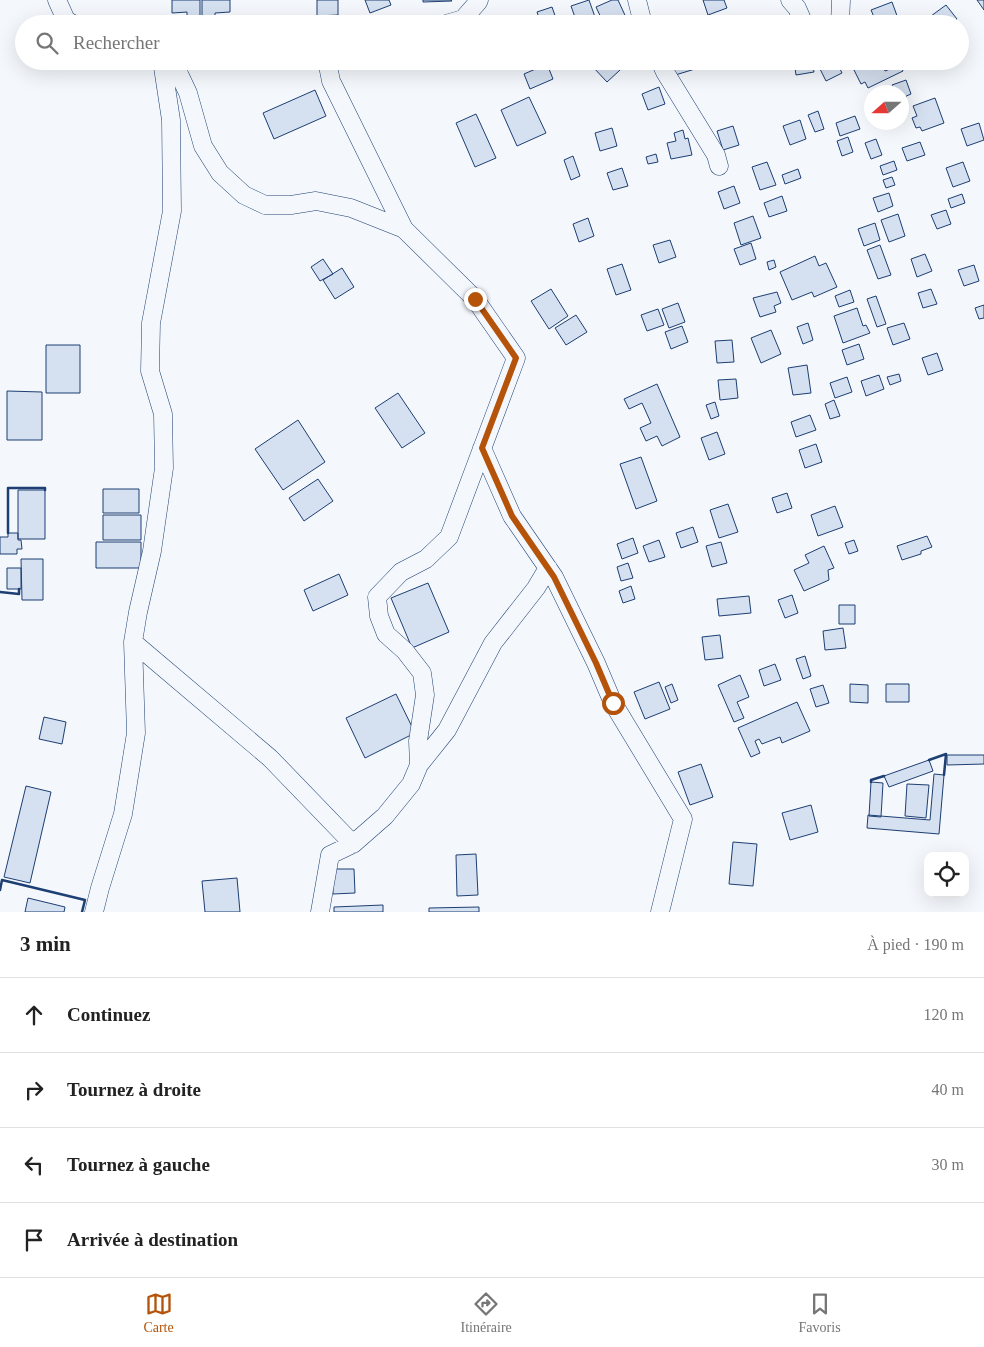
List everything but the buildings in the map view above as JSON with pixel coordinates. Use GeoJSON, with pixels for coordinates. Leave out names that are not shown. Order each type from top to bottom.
{"type":"FeatureCollection","features":[{"type":"Feature","properties":{"kind":"street"},"geometry":{"type":"LineString","coordinates":[[57,0],[64,15]]}},
{"type":"Feature","properties":{"kind":"street"},"geometry":{"type":"LineString","coordinates":[[467,15],[479,0]]}},
{"type":"Feature","properties":{"kind":"street"},"geometry":{"type":"LineString","coordinates":[[638,0],[641,15]]}},
{"type":"Feature","properties":{"kind":"street"},"geometry":{"type":"LineString","coordinates":[[790,0],[800,15]]}},
{"type":"Feature","properties":{"kind":"street"},"geometry":{"type":"LineString","coordinates":[[840,15],[841,0]]}},
{"type":"Feature","properties":{"kind":"street"},"geometry":{"type":"LineString","coordinates":[[94,912],[123,814],[136,733],[133,642],[152,551],[164,468],[163,414],[150,371],[151,323],[172,211],[171,120],[165,70]]}},
{"type":"Feature","properties":{"kind":"street"},"geometry":{"type":"LineString","coordinates":[[174,70],[180,76],[188,93],[203,146],[220,173],[244,196],[265,205],[290,205],[316,201],[352,208],[404,229]]}},
{"type":"Feature","properties":{"kind":"street"},"geometry":{"type":"LineString","coordinates":[[329,70],[331,81],[404,229],[475,299],[516,358],[449,537],[426,559],[401,572],[377,597],[379,616],[386,634],[405,651],[422,673],[425,695],[418,741],[419,765]]}},
{"type":"Feature","properties":{"kind":"street"},"geometry":{"type":"LineString","coordinates":[[664,70],[716,155],[719,166]]}},
{"type":"Feature","properties":{"kind":"street"},"geometry":{"type":"LineString","coordinates":[[482,448],[512,516],[554,577],[596,663],[613,703],[683,819],[660,912]]}},
{"type":"Feature","properties":{"kind":"street"},"geometry":{"type":"LineString","coordinates":[[320,912],[330,855],[353,844],[385,816],[410,784],[419,765],[447,730],[493,643],[536,588],[548,568]]}},
{"type":"Feature","properties":{"kind":"street"},"geometry":{"type":"LineString","coordinates":[[133,642],[270,758],[353,844]]}},
{"type":"Feature","properties":{"kind":"wall"},"geometry":{"type":"LineString","coordinates":[[8,533],[8,488],[45,488],[45,490]]}},
{"type":"Feature","properties":{"kind":"wall"},"geometry":{"type":"LineString","coordinates":[[0,592],[19,594],[19,589]]}},
{"type":"Feature","properties":{"kind":"wall"},"geometry":{"type":"LineString","coordinates":[[929,760],[946,754],[944,775]]}},
{"type":"Feature","properties":{"kind":"wall"},"geometry":{"type":"LineString","coordinates":[[871,782],[871,780],[884,776]]}},
{"type":"Feature","properties":{"kind":"wall"},"geometry":{"type":"LineString","coordinates":[[0,890],[2,880],[85,900],[82,912]]}},
{"type":"Feature","properties":{"kind":"route"},"geometry":{"type":"LineString","coordinates":[[475,299],[516,358],[482,448],[512,516],[554,577],[596,663],[613,703]]}}]}
